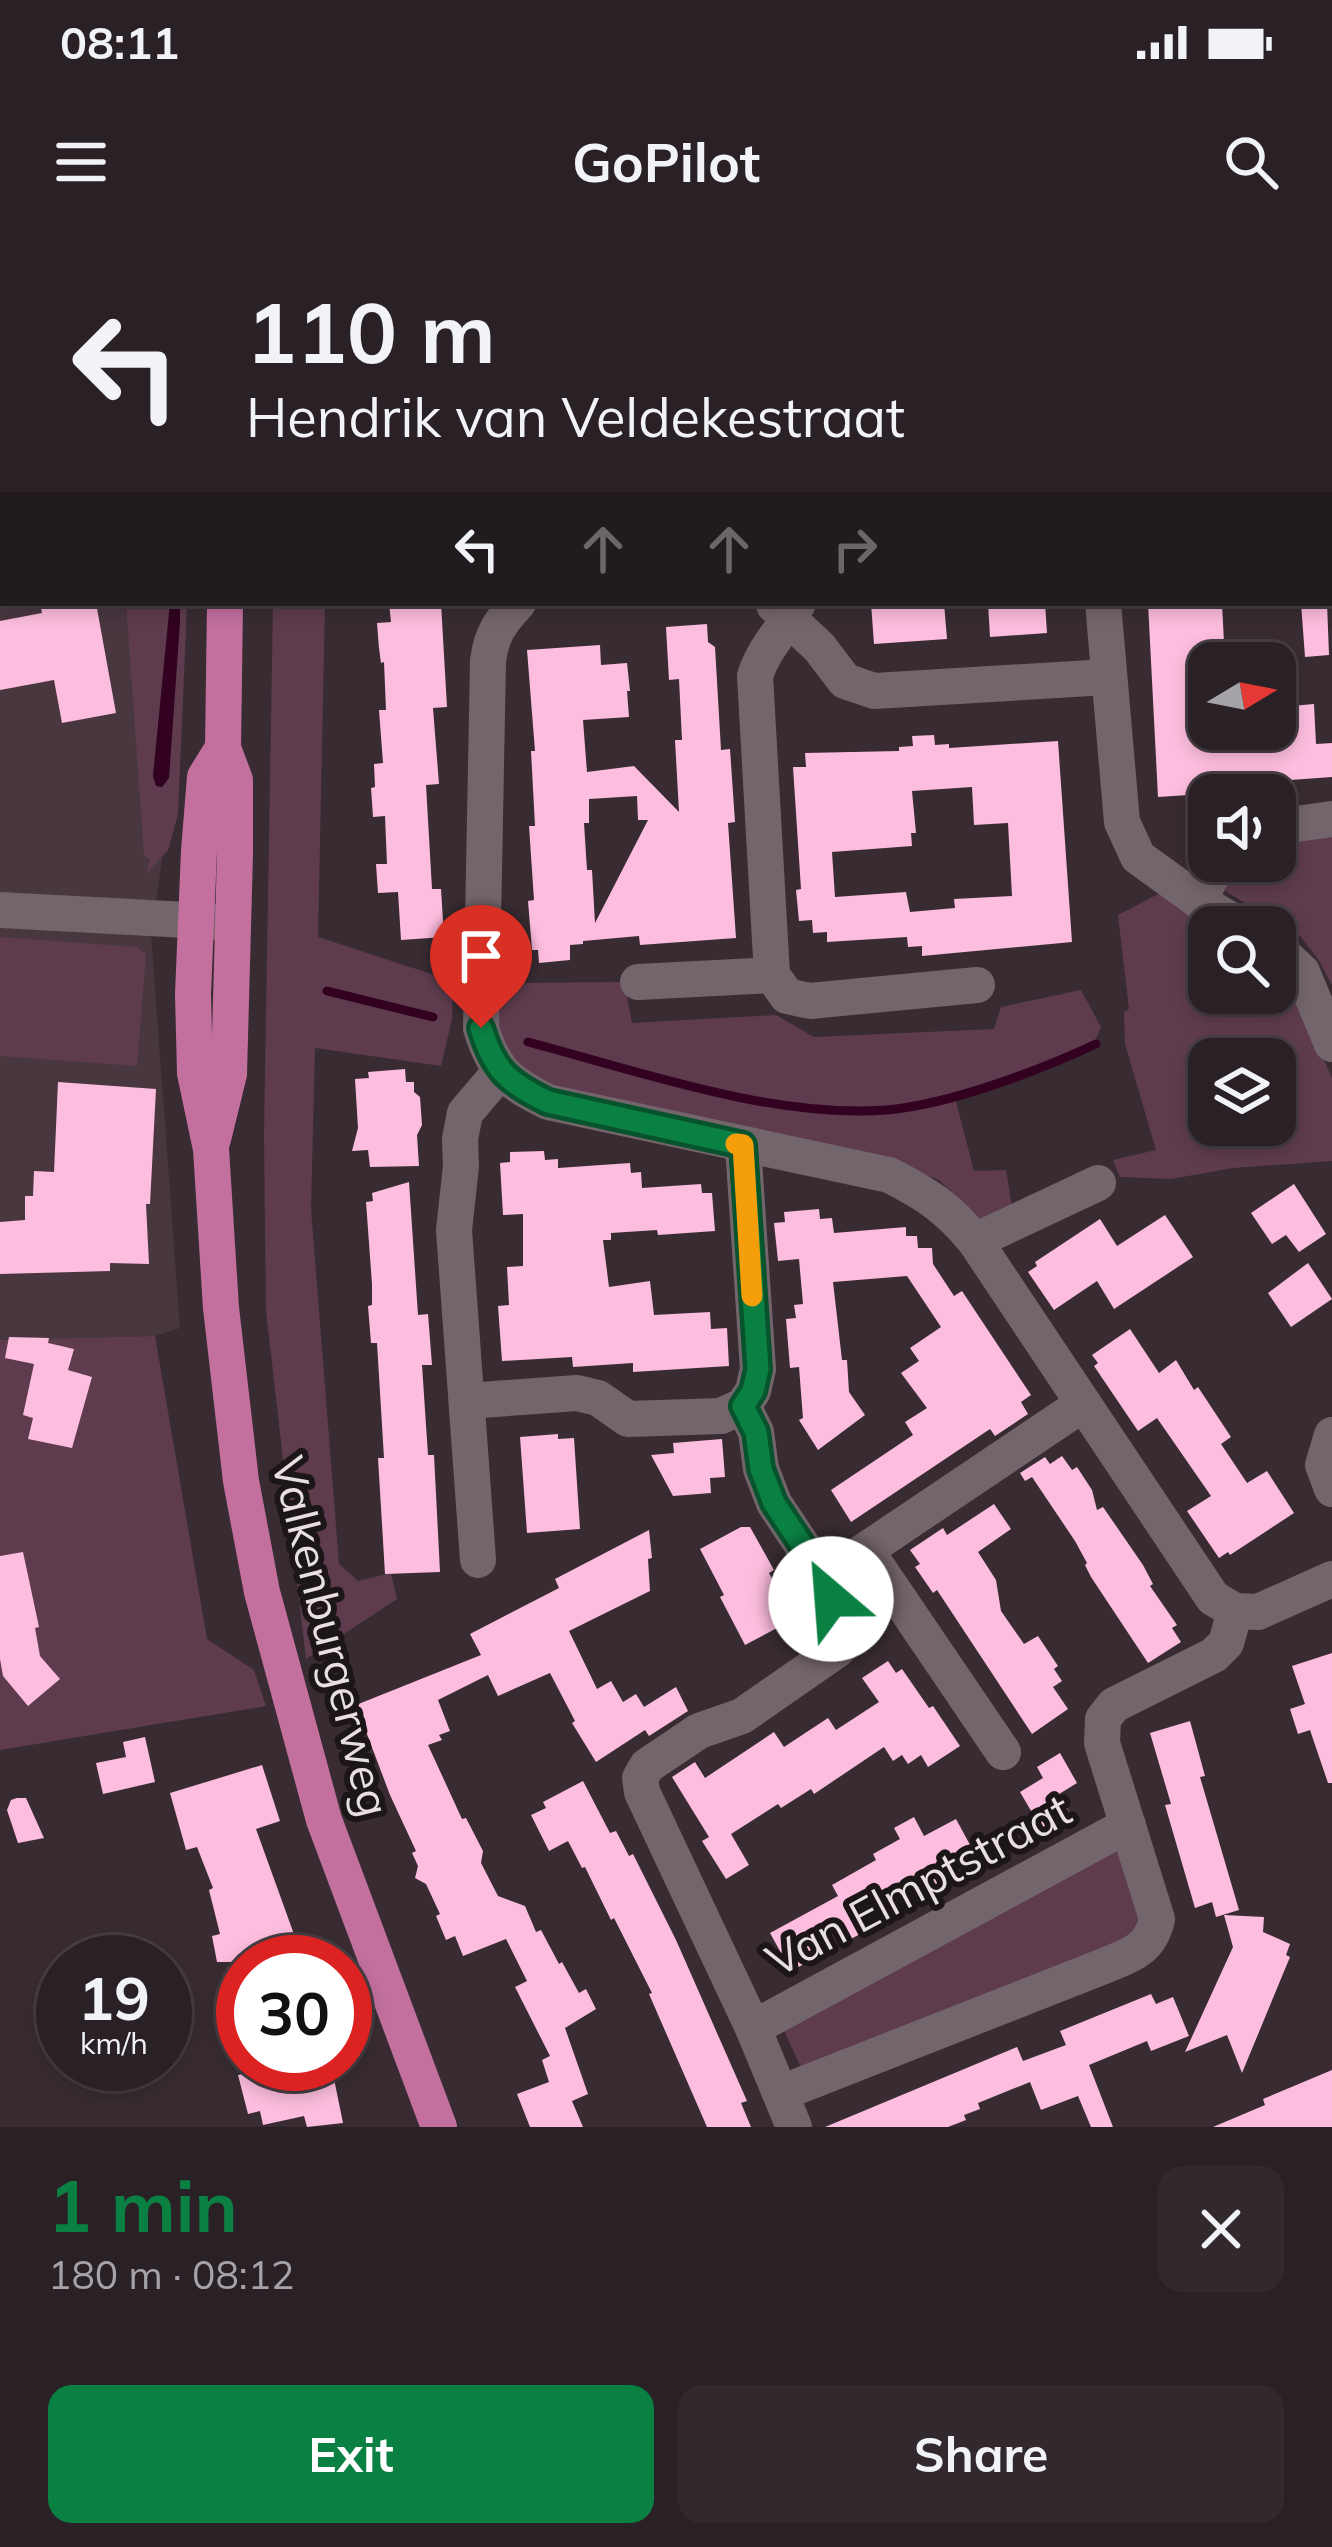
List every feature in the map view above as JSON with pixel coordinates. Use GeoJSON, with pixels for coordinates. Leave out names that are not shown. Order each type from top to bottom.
{"type":"FeatureCollection","features":[{"type":"Feature","properties":{"kind":"main road","name":"Valkenburgerweg"},"geometry":{"type":"LineString","coordinates":[[211,1149],[229,1074],[233,922],[236,780],[224,748],[225,606]]}},
{"type":"Feature","properties":{"kind":"main road","name":"Valkenburgerweg"},"geometry":{"type":"LineString","coordinates":[[224,748],[206,778],[193,994],[195,1073],[211,1149],[221,1308],[241,1481],[262,1592],[324,1820],[439,2127]]}},
{"type":"Feature","properties":{"kind":"street"},"geometry":{"type":"LineString","coordinates":[[515,606],[490,641],[488,661],[481,1028],[500,1072],[548,1102],[889,1175],[927,1193],[975,1240],[1213,1598],[1235,1611],[1258,1612],[1332,1579]]}},
{"type":"Feature","properties":{"kind":"street"},"geometry":{"type":"LineString","coordinates":[[1103,606],[1122,822],[1138,857],[1206,906]]}},
{"type":"Feature","properties":{"kind":"street"},"geometry":{"type":"LineString","coordinates":[[977,986],[810,1001],[787,996],[772,976],[755,676],[761,656],[786,609],[845,681],[874,691],[1108,677]]}},
{"type":"Feature","properties":{"kind":"street"},"geometry":{"type":"LineString","coordinates":[[1296,824],[1332,819]]}},
{"type":"Feature","properties":{"kind":"street"},"geometry":{"type":"LineString","coordinates":[[1198,901],[1208,882]]}},
{"type":"Feature","properties":{"kind":"street"},"geometry":{"type":"LineString","coordinates":[[0,910],[233,922]]}},
{"type":"Feature","properties":{"kind":"street"},"geometry":{"type":"LineString","coordinates":[[1296,966],[1332,1043]]}},
{"type":"Feature","properties":{"kind":"street"},"geometry":{"type":"LineString","coordinates":[[638,982],[772,976]]}},
{"type":"Feature","properties":{"kind":"street"},"geometry":{"type":"LineString","coordinates":[[478,1560],[454,1230],[465,1113],[500,1072]]}},
{"type":"Feature","properties":{"kind":"street"},"geometry":{"type":"LineString","coordinates":[[467,1401],[577,1393],[598,1398],[628,1419],[721,1416],[743,1406],[753,1391],[758,1369],[743,1145]]}},
{"type":"Feature","properties":{"kind":"street"},"geometry":{"type":"LineString","coordinates":[[975,1240],[1098,1183]]}},
{"type":"Feature","properties":{"kind":"street"},"geometry":{"type":"LineString","coordinates":[[743,1406],[756,1432],[761,1469],[774,1503],[808,1554],[826,1561],[850,1560],[1083,1404]]}},
{"type":"Feature","properties":{"kind":"street"},"geometry":{"type":"LineString","coordinates":[[1332,1435],[1323,1465],[1332,1489]]}},
{"type":"Feature","properties":{"kind":"street"},"geometry":{"type":"LineString","coordinates":[[866,1550],[1003,1752]]}},
{"type":"Feature","properties":{"kind":"street"},"geometry":{"type":"LineString","coordinates":[[753,2028],[642,1792],[640,1778],[647,1766],[699,1731],[742,1716],[847,1639],[846,1622],[831,1599],[826,1561]]}},
{"type":"Feature","properties":{"kind":"street","name":"Van Elmptstraat"},"geometry":{"type":"LineString","coordinates":[[1128,1825],[753,2028],[788,2110],[1138,1952],[1153,1937],[1157,1918],[1128,1825],[1102,1743],[1103,1719],[1114,1705],[1214,1655],[1226,1643],[1235,1611]]}},
{"type":"Feature","properties":{"kind":"shaded area"},"geometry":{"type":"Polygon","coordinates":[[[0,606],[175,606],[170,806],[151,934],[180,1328],[155,1336],[0,1340],[0,606]]]}},
{"type":"Feature","properties":{"kind":"shaded area"},"geometry":{"type":"Polygon","coordinates":[[[126,606],[170,606],[153,776],[162,787],[169,778],[180,606],[187,606],[178,815],[168,850],[146,873],[150,859],[144,855],[126,606]]]}},
{"type":"Feature","properties":{"kind":"shaded area"},"geometry":{"type":"Polygon","coordinates":[[[170,606],[180,606],[169,778],[162,787],[156,786],[153,776],[170,606]]]}},
{"type":"Feature","properties":{"kind":"shaded area"},"geometry":{"type":"Polygon","coordinates":[[[273,606],[325,606],[318,937],[453,981],[452,1019],[441,1066],[315,1048],[311,1209],[339,1564],[358,1581],[391,1573],[397,1599],[306,1659],[266,1311],[264,1135],[273,606]]]}},
{"type":"Feature","properties":{"kind":"shaded area"},"geometry":{"type":"Polygon","coordinates":[[[1332,836],[1332,985],[1296,934],[1296,906],[1250,906],[1222,889],[1227,882],[1296,882],[1296,842],[1332,836]]]}},
{"type":"Feature","properties":{"kind":"shaded area"},"geometry":{"type":"Polygon","coordinates":[[[1164,891],[1188,910],[1188,1014],[1296,1014],[1296,998],[1332,1078],[1332,1161],[1233,1168],[1171,1179],[1120,1177],[1113,1160],[1156,1150],[1125,1044],[1124,1012],[1129,1009],[1118,915],[1164,891]]]}},
{"type":"Feature","properties":{"kind":"shaded area"},"geometry":{"type":"Polygon","coordinates":[[[0,937],[136,947],[146,954],[137,1066],[0,1056],[0,937]]]}},
{"type":"Feature","properties":{"kind":"shaded area"},"geometry":{"type":"Polygon","coordinates":[[[624,982],[632,1023],[776,1015],[814,1037],[994,1029],[1001,1007],[1081,990],[1101,1027],[1092,1048],[955,1098],[974,1171],[1006,1170],[1012,1207],[982,1221],[939,1180],[902,1165],[582,1102],[516,1073],[498,1032],[495,983],[624,982]]]}},
{"type":"Feature","properties":{"kind":"shaded area"},"geometry":{"type":"Polygon","coordinates":[[[155,1336],[207,1639],[254,1670],[266,1706],[0,1750],[0,1340],[155,1336]]]}},
{"type":"Feature","properties":{"kind":"shaded area"},"geometry":{"type":"Polygon","coordinates":[[[1119,1847],[1145,1916],[1139,1938],[803,2072],[782,2026],[1119,1847]]]}},
{"type":"Feature","properties":{"kind":"building"},"geometry":{"type":"Polygon","coordinates":[[[41,606],[97,606],[116,713],[62,723],[54,680],[0,690],[0,621],[42,613],[41,606]]]}},
{"type":"Feature","properties":{"kind":"building"},"geometry":{"type":"Polygon","coordinates":[[[389,606],[441,606],[447,707],[433,708],[439,784],[426,785],[432,889],[441,889],[444,937],[401,940],[398,892],[378,893],[376,864],[387,864],[385,816],[373,817],[371,788],[375,787],[374,764],[383,763],[379,710],[386,710],[377,623],[391,622],[389,606]]]}},
{"type":"Feature","properties":{"kind":"building"},"geometry":{"type":"Polygon","coordinates":[[[871,606],[944,606],[947,639],[874,644],[871,606]]]}},
{"type":"Feature","properties":{"kind":"building"},"geometry":{"type":"Polygon","coordinates":[[[988,606],[1045,606],[1047,633],[990,637],[988,606]]]}},
{"type":"Feature","properties":{"kind":"building"},"geometry":{"type":"Polygon","coordinates":[[[1148,606],[1222,606],[1224,642],[1188,642],[1188,750],[1296,750],[1296,706],[1314,704],[1316,744],[1332,743],[1332,777],[1188,774],[1188,795],[1158,797],[1148,606]]]}},
{"type":"Feature","properties":{"kind":"building"},"geometry":{"type":"Polygon","coordinates":[[[1301,606],[1327,606],[1329,655],[1305,657],[1301,606]]]}},
{"type":"Feature","properties":{"kind":"building"},"geometry":{"type":"Polygon","coordinates":[[[707,624],[708,642],[715,647],[721,750],[730,749],[735,822],[728,823],[736,938],[640,945],[639,936],[583,941],[570,945],[570,960],[539,963],[538,950],[532,950],[528,901],[534,900],[529,826],[535,826],[531,751],[535,751],[527,650],[600,645],[601,665],[627,663],[629,717],[583,720],[587,772],[634,766],[679,812],[675,740],[682,740],[679,679],[669,680],[666,627],[707,624]],[[637,796],[589,799],[589,823],[584,823],[595,923],[648,820],[638,820],[637,796]]]}},
{"type":"Feature","properties":{"kind":"building"},"geometry":{"type":"Polygon","coordinates":[[[934,735],[935,745],[949,744],[949,748],[1058,741],[1072,942],[922,956],[922,946],[908,947],[907,937],[827,942],[827,932],[813,933],[812,920],[799,921],[793,767],[806,767],[805,753],[899,751],[899,747],[913,746],[912,736],[934,735]],[[972,787],[912,791],[916,833],[911,833],[912,846],[832,852],[835,897],[906,892],[910,912],[955,908],[954,899],[1012,896],[1008,823],[974,825],[972,787]]]}},
{"type":"Feature","properties":{"kind":"building"},"geometry":{"type":"Polygon","coordinates":[[[405,1069],[406,1082],[414,1082],[414,1092],[420,1097],[419,1166],[370,1167],[368,1150],[352,1151],[358,1128],[355,1079],[369,1078],[368,1072],[405,1069]]]}},
{"type":"Feature","properties":{"kind":"building"},"geometry":{"type":"Polygon","coordinates":[[[58,1082],[156,1089],[150,1204],[146,1204],[149,1264],[110,1263],[110,1271],[0,1274],[0,1222],[25,1220],[25,1196],[33,1196],[34,1171],[54,1172],[58,1082]]]}},
{"type":"Feature","properties":{"kind":"building"},"geometry":{"type":"Polygon","coordinates":[[[544,1151],[545,1160],[558,1159],[558,1168],[630,1163],[631,1173],[641,1172],[642,1188],[701,1184],[702,1193],[712,1193],[715,1231],[611,1233],[611,1240],[603,1240],[609,1287],[650,1281],[654,1315],[710,1312],[711,1329],[727,1328],[729,1366],[633,1372],[633,1363],[573,1367],[572,1357],[502,1361],[498,1306],[509,1305],[507,1267],[523,1266],[523,1214],[503,1215],[500,1163],[510,1162],[510,1152],[544,1151]]]}},
{"type":"Feature","properties":{"kind":"building"},"geometry":{"type":"Polygon","coordinates":[[[409,1182],[418,1315],[428,1314],[432,1365],[422,1365],[428,1455],[434,1455],[440,1572],[385,1574],[378,1458],[384,1458],[377,1343],[371,1343],[368,1306],[372,1305],[372,1284],[366,1202],[373,1201],[372,1193],[409,1182]]]}},
{"type":"Feature","properties":{"kind":"building"},"geometry":{"type":"Polygon","coordinates":[[[1294,1184],[1326,1234],[1299,1252],[1286,1235],[1272,1244],[1251,1213],[1294,1184]]]}},
{"type":"Feature","properties":{"kind":"building"},"geometry":{"type":"Polygon","coordinates":[[[819,1209],[820,1219],[832,1218],[834,1233],[906,1227],[906,1236],[917,1236],[918,1248],[932,1248],[933,1264],[954,1296],[962,1291],[1031,1395],[1021,1402],[1028,1414],[995,1436],[990,1429],[851,1522],[831,1490],[913,1435],[905,1422],[927,1408],[901,1373],[919,1361],[910,1348],[941,1327],[907,1276],[833,1282],[849,1392],[865,1415],[818,1450],[799,1420],[803,1418],[799,1367],[790,1368],[786,1319],[796,1318],[794,1305],[803,1304],[799,1259],[778,1261],[774,1223],[785,1222],[784,1212],[819,1209]]]}},
{"type":"Feature","properties":{"kind":"building"},"geometry":{"type":"Polygon","coordinates":[[[1165,1215],[1193,1257],[1114,1309],[1097,1281],[1054,1310],[1028,1272],[1037,1266],[1035,1262],[1100,1219],[1117,1246],[1165,1215]]]}},
{"type":"Feature","properties":{"kind":"building"},"geometry":{"type":"Polygon","coordinates":[[[1308,1263],[1332,1299],[1291,1327],[1268,1293],[1308,1263]]]}},
{"type":"Feature","properties":{"kind":"building"},"geometry":{"type":"Polygon","coordinates":[[[1130,1329],[1159,1373],[1176,1360],[1194,1390],[1198,1387],[1231,1437],[1221,1444],[1247,1483],[1267,1471],[1294,1513],[1230,1555],[1219,1558],[1187,1511],[1211,1496],[1157,1418],[1138,1431],[1094,1366],[1098,1363],[1092,1355],[1130,1329]]]}},
{"type":"Feature","properties":{"kind":"building"},"geometry":{"type":"Polygon","coordinates":[[[9,1337],[49,1338],[48,1343],[74,1349],[68,1370],[92,1377],[72,1448],[28,1439],[33,1418],[23,1415],[34,1364],[5,1358],[9,1337]]]}},
{"type":"Feature","properties":{"kind":"building"},"geometry":{"type":"Polygon","coordinates":[[[558,1434],[558,1439],[574,1438],[580,1529],[527,1533],[520,1437],[558,1434]]]}},
{"type":"Feature","properties":{"kind":"building"},"geometry":{"type":"Polygon","coordinates":[[[722,1439],[725,1477],[710,1478],[711,1493],[673,1496],[651,1455],[674,1453],[673,1443],[722,1439]]]}},
{"type":"Feature","properties":{"kind":"building"},"geometry":{"type":"Polygon","coordinates":[[[1062,1456],[1072,1470],[1077,1467],[1092,1490],[1097,1510],[1103,1507],[1177,1625],[1172,1628],[1181,1642],[1148,1663],[1032,1477],[1025,1481],[1020,1473],[1045,1457],[1050,1464],[1062,1456]]]}},
{"type":"Feature","properties":{"kind":"building"},"geometry":{"type":"Polygon","coordinates":[[[994,1504],[1011,1529],[978,1552],[996,1580],[1001,1611],[1024,1644],[1038,1636],[1058,1666],[1054,1669],[1062,1681],[1053,1687],[1068,1709],[1032,1734],[937,1590],[933,1593],[915,1567],[920,1564],[910,1550],[943,1528],[947,1535],[994,1504]]]}},
{"type":"Feature","properties":{"kind":"building"},"geometry":{"type":"Polygon","coordinates":[[[741,1527],[750,1527],[794,1619],[745,1645],[700,1549],[741,1527]]]}},
{"type":"Feature","properties":{"kind":"building"},"geometry":{"type":"Polygon","coordinates":[[[649,1530],[650,1591],[569,1631],[597,1689],[611,1681],[623,1702],[636,1694],[644,1707],[676,1687],[688,1711],[649,1736],[645,1730],[596,1762],[550,1673],[498,1696],[488,1675],[438,1700],[450,1731],[428,1745],[462,1819],[466,1818],[483,1851],[481,1863],[498,1896],[525,1906],[536,1932],[541,1930],[579,1993],[586,1989],[596,2009],[565,2028],[588,2094],[572,2101],[583,2127],[530,2127],[517,2094],[549,2082],[542,2060],[550,2056],[515,1987],[527,1981],[506,1939],[463,1956],[455,1936],[446,1940],[426,1884],[415,1878],[418,1866],[412,1853],[416,1851],[356,1705],[481,1655],[470,1634],[559,1588],[555,1579],[649,1530]]]}},
{"type":"Feature","properties":{"kind":"building"},"geometry":{"type":"Polygon","coordinates":[[[23,1552],[39,1627],[35,1628],[40,1656],[60,1679],[28,1706],[3,1676],[0,1659],[0,1556],[23,1552]]]}},
{"type":"Feature","properties":{"kind":"building"},"geometry":{"type":"Polygon","coordinates":[[[1332,1653],[1332,1783],[1328,1783],[1310,1730],[1298,1734],[1290,1709],[1305,1704],[1292,1666],[1332,1653]]]}},
{"type":"Feature","properties":{"kind":"building"},"geometry":{"type":"Polygon","coordinates":[[[888,1661],[896,1673],[902,1669],[960,1746],[928,1767],[921,1755],[908,1764],[902,1755],[893,1761],[884,1747],[814,1794],[811,1789],[781,1808],[778,1804],[731,1834],[749,1865],[726,1879],[702,1841],[709,1837],[672,1777],[695,1762],[705,1778],[774,1732],[784,1747],[828,1718],[836,1730],[879,1702],[862,1678],[888,1661]]]}},
{"type":"Feature","properties":{"kind":"building"},"geometry":{"type":"Polygon","coordinates":[[[1190,1721],[1205,1776],[1200,1777],[1239,1910],[1216,1917],[1212,1902],[1195,1908],[1150,1733],[1190,1721]]]}},
{"type":"Feature","properties":{"kind":"building"},"geometry":{"type":"Polygon","coordinates":[[[145,1737],[155,1782],[103,1794],[96,1763],[126,1757],[123,1742],[145,1737]]]}},
{"type":"Feature","properties":{"kind":"building"},"geometry":{"type":"Polygon","coordinates":[[[1060,1753],[1077,1783],[1059,1794],[1072,1817],[1044,1833],[1020,1792],[1043,1778],[1037,1767],[1060,1753]]]}},
{"type":"Feature","properties":{"kind":"building"},"geometry":{"type":"Polygon","coordinates":[[[262,1765],[280,1821],[256,1829],[294,1935],[216,1935],[220,1934],[209,1890],[213,1888],[197,1847],[186,1850],[170,1793],[262,1765]]]}},
{"type":"Feature","properties":{"kind":"building"},"geometry":{"type":"Polygon","coordinates":[[[583,1781],[610,1833],[616,1831],[629,1856],[633,1854],[676,1940],[747,2101],[741,2103],[751,2127],[707,2127],[652,1993],[614,1918],[611,1920],[568,1841],[549,1851],[531,1815],[546,1808],[543,1802],[583,1781]]]}},
{"type":"Feature","properties":{"kind":"building"},"geometry":{"type":"Polygon","coordinates":[[[17,1798],[26,1798],[44,1838],[18,1843],[7,1810],[17,1798]]]}},
{"type":"Feature","properties":{"kind":"building"},"geometry":{"type":"Polygon","coordinates":[[[914,1817],[924,1836],[956,1819],[983,1869],[962,1880],[959,1875],[791,1971],[770,1933],[838,1896],[832,1885],[876,1860],[873,1854],[900,1839],[894,1828],[914,1817]]]}},
{"type":"Feature","properties":{"kind":"building"},"geometry":{"type":"Polygon","coordinates":[[[1224,1915],[1264,1917],[1263,1932],[1290,1944],[1286,1955],[1290,1957],[1242,2073],[1227,2035],[1185,2052],[1233,1947],[1224,1915]]]}},
{"type":"Feature","properties":{"kind":"building"},"geometry":{"type":"Polygon","coordinates":[[[1151,1994],[1156,2004],[1173,1997],[1189,2036],[1151,2051],[1147,2041],[1089,2065],[1113,2127],[1091,2127],[1078,2096],[1041,2110],[1030,2082],[978,2103],[980,2109],[948,2127],[825,2127],[1017,2047],[1023,2061],[1066,2045],[1060,2031],[1151,1994]]]}},
{"type":"Feature","properties":{"kind":"building"},"geometry":{"type":"Polygon","coordinates":[[[1332,2070],[1332,2127],[1213,2127],[1265,2105],[1263,2099],[1332,2070]]]}},
{"type":"Feature","properties":{"kind":"building"},"geometry":{"type":"Polygon","coordinates":[[[242,2091],[336,2091],[343,2123],[307,2127],[304,2116],[263,2125],[260,2111],[248,2114],[242,2091]]]}},
{"type":"Feature","properties":{"kind":"waterway"},"geometry":{"type":"LineString","coordinates":[[327,991],[433,1017]]}},
{"type":"Feature","properties":{"kind":"waterway"},"geometry":{"type":"LineString","coordinates":[[528,1042],[706,1090],[844,1111],[912,1107],[966,1094],[1096,1044]]}},
{"type":"Feature","properties":{"kind":"slow traffic"},"geometry":{"type":"LineString","coordinates":[[736,1144],[743,1145],[752,1296]]}},
{"type":"Feature","properties":{"kind":"route"},"geometry":{"type":"LineString","coordinates":[[481,1028],[500,1072],[548,1102],[743,1145],[758,1369],[753,1391],[743,1406],[756,1432],[761,1469],[774,1503],[808,1554],[826,1561],[831,1599]]}}]}
